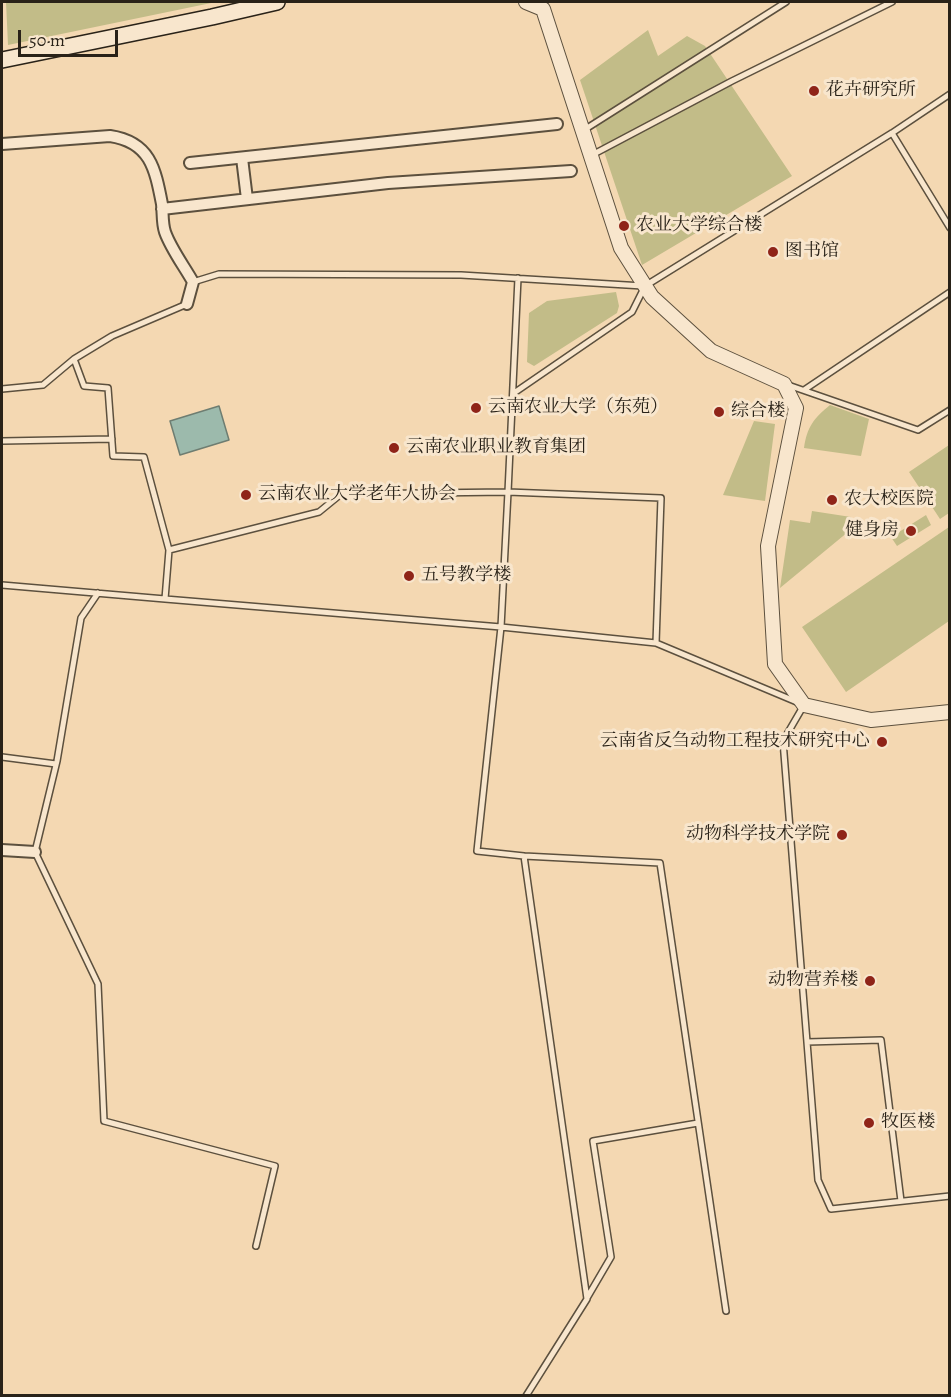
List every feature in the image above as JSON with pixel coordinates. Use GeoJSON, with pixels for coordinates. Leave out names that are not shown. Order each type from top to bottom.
{"type":"FeatureCollection","features":[{"type":"Feature","properties":{"kind":"main road"},"geometry":{"type":"LineString","coordinates":[[2,60],[277,2]]}},
{"type":"Feature","properties":{"kind":"street"},"geometry":{"type":"LineString","coordinates":[[526,2],[546,5],[582,131],[621,248],[652,297],[711,351],[784,384],[796,408],[768,546],[775,664],[804,705],[871,720],[950,712]]}},
{"type":"Feature","properties":{"kind":"street"},"geometry":{"type":"LineString","coordinates":[[190,163],[557,124]]}},
{"type":"Feature","properties":{"kind":"street"},"geometry":{"type":"LineString","coordinates":[[2,144],[110,136],[124,138],[135,143],[151,161],[165,232],[192,282],[187,304]]}},
{"type":"Feature","properties":{"kind":"street"},"geometry":{"type":"LineString","coordinates":[[242,158],[247,199]]}},
{"type":"Feature","properties":{"kind":"street"},"geometry":{"type":"LineString","coordinates":[[162,209],[388,183],[571,171]]}},
{"type":"Feature","properties":{"kind":"street"},"geometry":{"type":"LineString","coordinates":[[2,850],[35,852]]}},
{"type":"Feature","properties":{"kind":"lane"},"geometry":{"type":"LineString","coordinates":[[582,131],[786,2]]}},
{"type":"Feature","properties":{"kind":"lane"},"geometry":{"type":"LineString","coordinates":[[590,156],[732,81],[892,2]]}},
{"type":"Feature","properties":{"kind":"lane"},"geometry":{"type":"LineString","coordinates":[[514,393],[632,312],[645,286],[892,133],[950,94]]}},
{"type":"Feature","properties":{"kind":"lane"},"geometry":{"type":"LineString","coordinates":[[892,133],[950,228]]}},
{"type":"Feature","properties":{"kind":"lane"},"geometry":{"type":"LineString","coordinates":[[192,282],[219,274],[461,275],[645,286]]}},
{"type":"Feature","properties":{"kind":"lane"},"geometry":{"type":"LineString","coordinates":[[518,278],[501,627],[477,851],[524,856],[660,863],[726,1311]]}},
{"type":"Feature","properties":{"kind":"lane"},"geometry":{"type":"LineString","coordinates":[[804,390],[950,292]]}},
{"type":"Feature","properties":{"kind":"lane"},"geometry":{"type":"LineString","coordinates":[[2,389],[43,385],[74,359],[112,336],[187,304]]}},
{"type":"Feature","properties":{"kind":"lane"},"geometry":{"type":"LineString","coordinates":[[74,359],[84,386],[108,388],[113,456],[144,457],[169,550],[165,598]]}},
{"type":"Feature","properties":{"kind":"lane"},"geometry":{"type":"LineString","coordinates":[[784,384],[918,430],[950,410]]}},
{"type":"Feature","properties":{"kind":"lane"},"geometry":{"type":"LineString","coordinates":[[2,441],[112,440]]}},
{"type":"Feature","properties":{"kind":"lane"},"geometry":{"type":"LineString","coordinates":[[169,550],[320,512],[340,494],[508,492],[661,498],[656,643]]}},
{"type":"Feature","properties":{"kind":"lane"},"geometry":{"type":"LineString","coordinates":[[2,585],[501,627],[656,643],[804,705],[783,741],[818,1180],[831,1209],[950,1196]]}},
{"type":"Feature","properties":{"kind":"lane"},"geometry":{"type":"LineString","coordinates":[[98,593],[81,618],[56,764],[35,852],[98,984],[104,1121],[275,1166],[256,1246]]}},
{"type":"Feature","properties":{"kind":"lane"},"geometry":{"type":"LineString","coordinates":[[2,757],[56,764]]}},
{"type":"Feature","properties":{"kind":"lane"},"geometry":{"type":"LineString","coordinates":[[524,856],[587,1299]]}},
{"type":"Feature","properties":{"kind":"lane"},"geometry":{"type":"LineString","coordinates":[[807,1041],[881,1040],[901,1201]]}},
{"type":"Feature","properties":{"kind":"lane"},"geometry":{"type":"LineString","coordinates":[[526,1395],[611,1257],[593,1142],[698,1123]]}},
{"type":"Feature","properties":{"kind":"shaded area"},"geometry":{"type":"Polygon","coordinates":[[[6,2],[216,2],[8,45],[6,2]]]}},
{"type":"Feature","properties":{"kind":"shaded area"},"geometry":{"type":"Polygon","coordinates":[[[648,30],[658,56],[687,36],[705,46],[792,176],[642,265],[580,80],[648,30]]]}},
{"type":"Feature","properties":{"kind":"shaded area"},"geometry":{"type":"Polygon","coordinates":[[[616,292],[619,306],[617,313],[534,366],[527,362],[529,313],[547,301],[616,292]]]}},
{"type":"Feature","properties":{"kind":"shaded area"},"geometry":{"type":"Polygon","coordinates":[[[830,405],[869,419],[861,456],[804,448],[812,424],[830,405]]]}},
{"type":"Feature","properties":{"kind":"shaded area"},"geometry":{"type":"Polygon","coordinates":[[[219,406],[229,440],[180,455],[170,421],[219,406]]]}},
{"type":"Feature","properties":{"kind":"shaded area"},"geometry":{"type":"Polygon","coordinates":[[[754,421],[775,424],[765,501],[723,495],[754,421]]]}},
{"type":"Feature","properties":{"kind":"shaded area"},"geometry":{"type":"Polygon","coordinates":[[[949,445],[949,513],[940,519],[909,472],[949,445]]]}},
{"type":"Feature","properties":{"kind":"shaded area"},"geometry":{"type":"Polygon","coordinates":[[[812,511],[851,517],[850,525],[854,527],[780,588],[790,520],[810,523],[812,511]]]}},
{"type":"Feature","properties":{"kind":"shaded area","name":"健身房"},"geometry":{"type":"Polygon","coordinates":[[[926,515],[931,525],[897,546],[891,537],[926,515]]]}},
{"type":"Feature","properties":{"kind":"shaded area"},"geometry":{"type":"Polygon","coordinates":[[[949,527],[949,621],[846,692],[802,627],[949,527]]]}},
{"type":"Feature","properties":{"kind":"place","name":"花卉研究所"},"geometry":{"type":"Point","coordinates":[814,91]}},
{"type":"Feature","properties":{"kind":"place","name":"农业大学综合楼"},"geometry":{"type":"Point","coordinates":[624,226]}},
{"type":"Feature","properties":{"kind":"place","name":"图书馆"},"geometry":{"type":"Point","coordinates":[773,252]}},
{"type":"Feature","properties":{"kind":"place","name":"云南农业大学（东苑）"},"geometry":{"type":"Point","coordinates":[476,408]}},
{"type":"Feature","properties":{"kind":"place","name":"综合楼"},"geometry":{"type":"Point","coordinates":[719,412]}},
{"type":"Feature","properties":{"kind":"place","name":"云南农业职业教育集团"},"geometry":{"type":"Point","coordinates":[394,448]}},
{"type":"Feature","properties":{"kind":"place","name":"云南农业大学老年人协会"},"geometry":{"type":"Point","coordinates":[246,495]}},
{"type":"Feature","properties":{"kind":"place","name":"农大校医院"},"geometry":{"type":"Point","coordinates":[832,500]}},
{"type":"Feature","properties":{"kind":"place","name":"健身房"},"geometry":{"type":"Point","coordinates":[911,531]}},
{"type":"Feature","properties":{"kind":"place","name":"五号教学楼"},"geometry":{"type":"Point","coordinates":[409,576]}},
{"type":"Feature","properties":{"kind":"place","name":"云南省反刍动物工程技术研究中心"},"geometry":{"type":"Point","coordinates":[882,742]}},
{"type":"Feature","properties":{"kind":"place","name":"动物科学技术学院"},"geometry":{"type":"Point","coordinates":[842,835]}},
{"type":"Feature","properties":{"kind":"place","name":"动物营养楼"},"geometry":{"type":"Point","coordinates":[870,981]}},
{"type":"Feature","properties":{"kind":"place","name":"牧医楼"},"geometry":{"type":"Point","coordinates":[869,1123]}}]}
